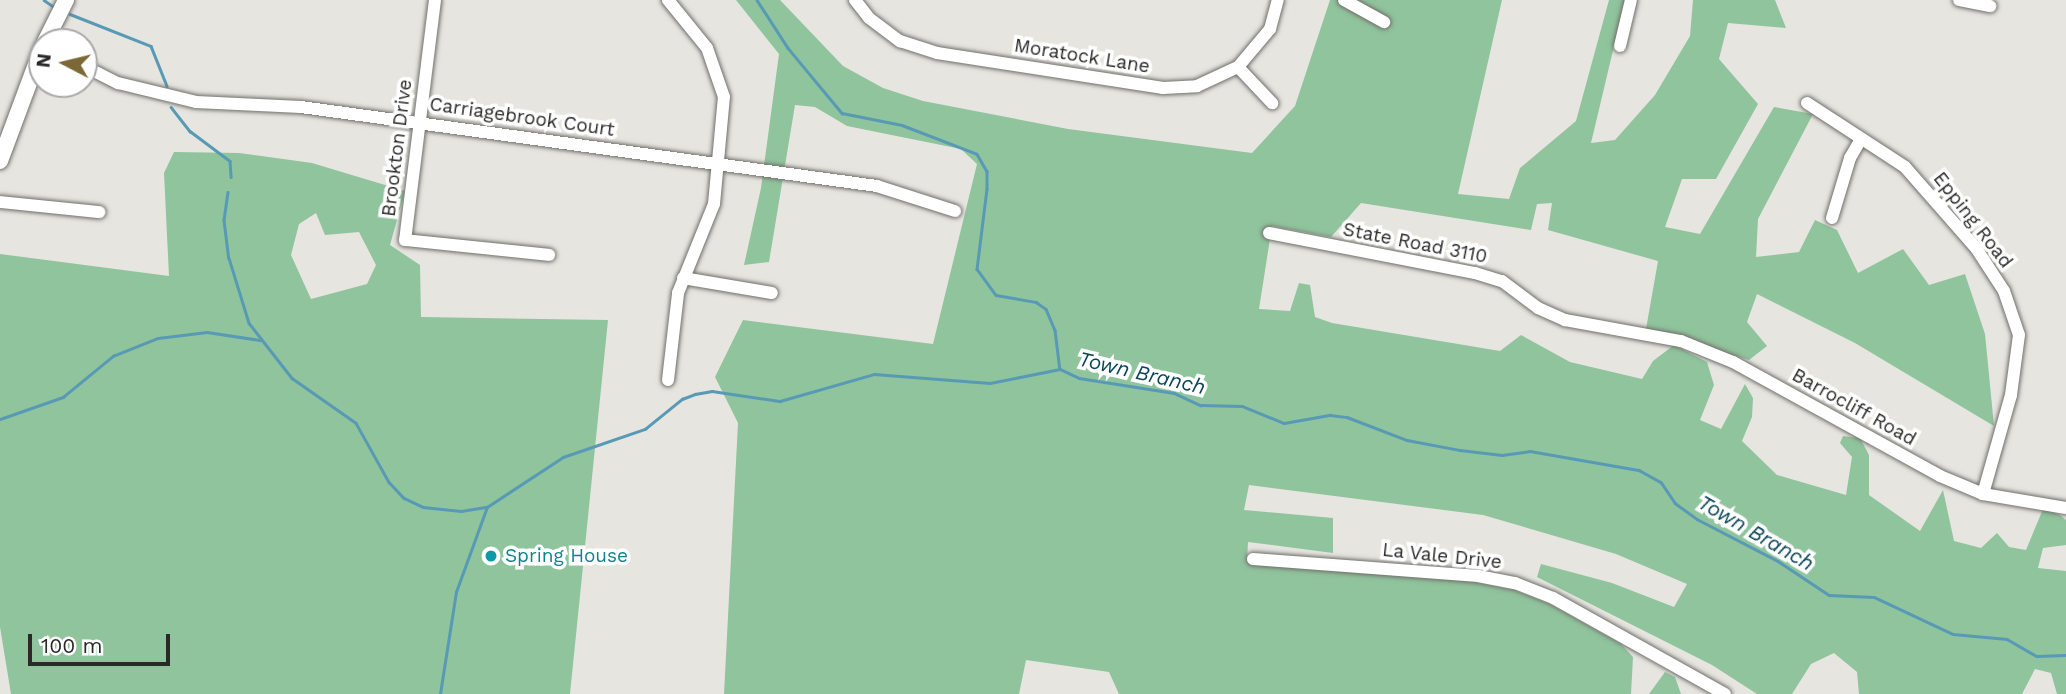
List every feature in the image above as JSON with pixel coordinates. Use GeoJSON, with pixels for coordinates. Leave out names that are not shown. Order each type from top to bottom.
{"type":"FeatureCollection","features":[{"type":"Feature","properties":{"kind":"main road"},"geometry":{"type":"LineString","coordinates":[[52,28],[66,0]]}},
{"type":"Feature","properties":{"kind":"main road"},"geometry":{"type":"LineString","coordinates":[[0,161],[4,136],[28,80]]}},
{"type":"Feature","properties":{"kind":"street","name":"Brookton Drive"},"geometry":{"type":"LineString","coordinates":[[435,0],[405,240],[549,255]]}},
{"type":"Feature","properties":{"kind":"street"},"geometry":{"type":"LineString","coordinates":[[668,0],[707,48],[720,76],[724,97],[719,164],[709,222],[682,278],[668,380]]}},
{"type":"Feature","properties":{"kind":"street","name":"Moratock Lane"},"geometry":{"type":"LineString","coordinates":[[855,0],[869,18],[900,41],[937,53],[1163,88],[1197,86],[1238,67],[1270,29],[1279,0]]}},
{"type":"Feature","properties":{"kind":"street"},"geometry":{"type":"LineString","coordinates":[[1344,0],[1384,22]]}},
{"type":"Feature","properties":{"kind":"street"},"geometry":{"type":"LineString","coordinates":[[1620,46],[1631,0]]}},
{"type":"Feature","properties":{"kind":"street"},"geometry":{"type":"LineString","coordinates":[[1959,0],[1990,6]]}},
{"type":"Feature","properties":{"kind":"street"},"geometry":{"type":"LineString","coordinates":[[1238,67],[1272,103]]}},
{"type":"Feature","properties":{"kind":"street","name":"Carriagebrook Court"},"geometry":{"type":"LineString","coordinates":[[98,73],[118,83],[185,100],[302,107],[877,186],[955,211]]}},
{"type":"Feature","properties":{"kind":"street","name":"Epping Road"},"geometry":{"type":"LineString","coordinates":[[1807,103],[1905,167],[1976,248],[2004,291],[2019,335],[2011,395],[1983,494]]}},
{"type":"Feature","properties":{"kind":"street"},"geometry":{"type":"LineString","coordinates":[[1832,218],[1850,158],[1861,139]]}},
{"type":"Feature","properties":{"kind":"street"},"geometry":{"type":"LineString","coordinates":[[0,202],[99,212]]}},
{"type":"Feature","properties":{"kind":"street","name":"State Road 3110"},"geometry":{"type":"LineString","coordinates":[[1269,233],[1475,273],[1502,281],[1538,308],[1566,320],[1626,331]]}},
{"type":"Feature","properties":{"kind":"street"},"geometry":{"type":"LineString","coordinates":[[682,278],[772,293]]}},
{"type":"Feature","properties":{"kind":"street","name":"Barrocliff Road"},"geometry":{"type":"LineString","coordinates":[[1626,331],[1681,341],[1733,362],[1940,476],[1983,494],[2066,508]]}},
{"type":"Feature","properties":{"kind":"street","name":"La Vale Drive"},"geometry":{"type":"LineString","coordinates":[[1253,559],[1478,576],[1515,583],[1553,598],[1701,689],[1725,694]]}},
{"type":"Feature","properties":{"kind":"green space"},"geometry":{"type":"Polygon","coordinates":[[[736,0],[780,0],[843,66],[883,88],[923,101],[1068,129],[1252,153],[1295,106],[1330,0],[1502,0],[1458,194],[1509,199],[1520,168],[1576,121],[1609,0],[1625,0],[1591,143],[1615,140],[1655,95],[1690,36],[1693,0],[1775,0],[1786,28],[1728,23],[1719,59],[1758,104],[1716,179],[1682,179],[1665,227],[1700,234],[1774,107],[1813,114],[1758,219],[1756,257],[1799,252],[1815,220],[1837,230],[1858,273],[1903,249],[1929,285],[1965,274],[1985,334],[1994,426],[1855,343],[1757,294],[1747,322],[1767,346],[1749,360],[1646,329],[1658,261],[1548,230],[1552,203],[1537,204],[1531,230],[1361,203],[1331,237],[1272,226],[1259,309],[1290,311],[1299,283],[1310,285],[1315,317],[1332,323],[1500,351],[1521,335],[1570,362],[1642,379],[1653,361],[1674,345],[1707,362],[1714,385],[1700,420],[1721,429],[1745,384],[1753,398],[1752,417],[1742,441],[1777,475],[1846,495],[1852,457],[1840,443],[1843,436],[1860,438],[1869,455],[1869,495],[1920,531],[1943,490],[1954,541],[1981,548],[1997,533],[2009,547],[2026,550],[2043,509],[2060,515],[2066,520],[2066,545],[2043,548],[2038,568],[2066,571],[2066,694],[2057,694],[2051,673],[2035,669],[2022,694],[1859,694],[1857,672],[1834,653],[1811,664],[1792,694],[1757,694],[1712,665],[1537,577],[1541,564],[1612,583],[1674,607],[1687,584],[1616,554],[1483,515],[1249,485],[1244,510],[1333,518],[1333,553],[1248,542],[1247,562],[1453,578],[1514,590],[1550,604],[1621,644],[1633,657],[1631,694],[1119,694],[1109,672],[1026,660],[1019,694],[724,694],[738,423],[715,377],[743,320],[933,344],[977,164],[961,149],[847,126],[815,107],[795,105],[769,262],[744,265],[761,188],[779,54],[736,0]]]}},
{"type":"Feature","properties":{"kind":"green space"},"geometry":{"type":"Polygon","coordinates":[[[174,152],[239,153],[312,163],[405,191],[390,245],[420,265],[421,317],[608,320],[570,694],[11,694],[0,627],[0,254],[169,276],[164,173],[174,152]],[[316,213],[299,224],[291,255],[311,299],[367,284],[376,265],[359,232],[325,235],[316,213]]]}},
{"type":"Feature","properties":{"kind":"green space"},"geometry":{"type":"Polygon","coordinates":[[[1665,672],[1675,677],[1681,694],[1649,694],[1665,672]]]}},
{"type":"Feature","properties":{"kind":"waterway"},"geometry":{"type":"LineString","coordinates":[[44,0],[54,7]]}},
{"type":"Feature","properties":{"kind":"waterway"},"geometry":{"type":"LineString","coordinates":[[757,0],[788,48],[842,113],[902,125],[977,154],[987,171],[977,269],[996,295],[1036,302],[1046,309],[1055,330],[1060,369]]}},
{"type":"Feature","properties":{"kind":"waterway"},"geometry":{"type":"LineString","coordinates":[[70,14],[151,46],[167,86]]}},
{"type":"Feature","properties":{"kind":"waterway"},"geometry":{"type":"LineString","coordinates":[[171,107],[190,131],[230,161],[231,177]]}},
{"type":"Feature","properties":{"kind":"waterway","name":"Town Branch"},"geometry":{"type":"LineString","coordinates":[[228,192],[224,220],[229,258],[249,323],[292,378],[356,423],[389,482],[404,498],[423,507],[461,511],[487,507],[563,457],[645,429],[682,399],[695,394],[712,391],[780,401],[874,374],[990,383],[1060,369],[1079,378],[1174,393],[1200,405],[1242,406],[1284,423],[1330,415],[1347,417],[1407,440],[1460,450],[1502,455],[1530,451],[1639,470],[1661,482],[1675,503],[1697,519],[1778,561],[1829,595],[1874,597],[1953,634],[2007,639],[2037,656],[2066,655]]}},
{"type":"Feature","properties":{"kind":"waterway"},"geometry":{"type":"LineString","coordinates":[[0,419],[63,397],[113,356],[158,338],[207,332],[260,340]]}},
{"type":"Feature","properties":{"kind":"waterway"},"geometry":{"type":"LineString","coordinates":[[440,694],[456,592],[487,507]]}},
{"type":"Feature","properties":{"kind":"place","name":"Spring House"},"geometry":{"type":"Point","coordinates":[491,556]}}]}
